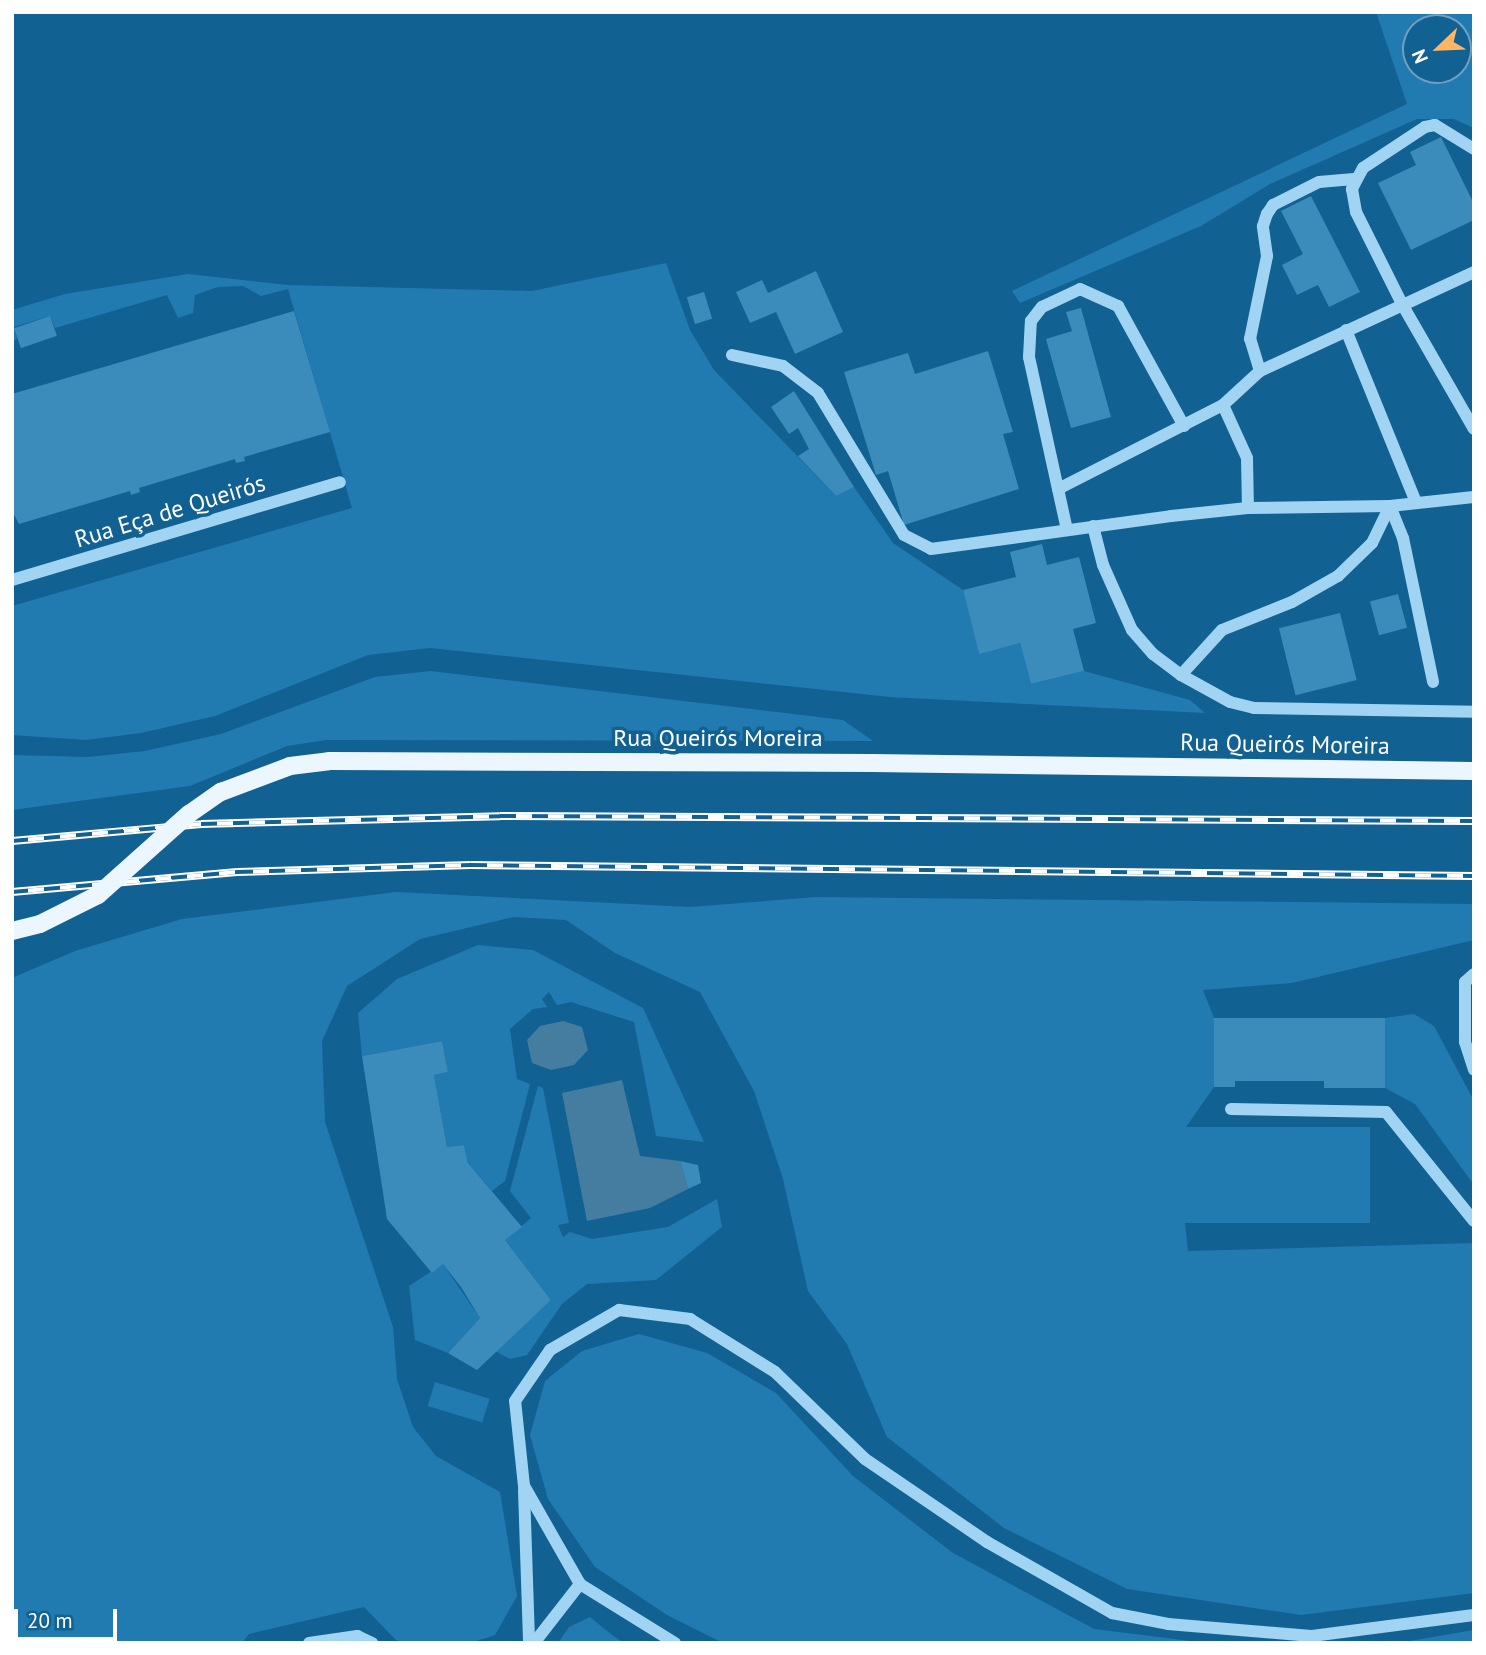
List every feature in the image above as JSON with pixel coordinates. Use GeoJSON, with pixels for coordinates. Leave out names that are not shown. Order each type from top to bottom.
{"type":"FeatureCollection","features":[{"type":"Feature","properties":{"kind":"main road","name":"Rua Queirós Moreira"},"geometry":{"type":"LineString","coordinates":[[12,931],[40,924],[98,895],[189,814],[221,792],[290,766],[330,761],[872,763],[1474,771]]}},
{"type":"Feature","properties":{"kind":"street"},"geometry":{"type":"LineString","coordinates":[[1474,149],[1435,125],[1424,127],[1363,168],[1354,179],[1356,212],[1402,304],[1474,429]]}},
{"type":"Feature","properties":{"kind":"street"},"geometry":{"type":"LineString","coordinates":[[1260,371],[1250,339],[1267,256],[1263,226],[1267,214],[1273,205],[1319,182],[1354,179]]}},
{"type":"Feature","properties":{"kind":"street"},"geometry":{"type":"LineString","coordinates":[[1058,489],[1223,405],[1260,371],[1474,272]]}},
{"type":"Feature","properties":{"kind":"street"},"geometry":{"type":"LineString","coordinates":[[1066,530],[1028,338],[1031,321],[1056,298],[1080,289],[1118,306],[1184,426]]}},
{"type":"Feature","properties":{"kind":"street"},"geometry":{"type":"LineString","coordinates":[[1346,330],[1416,502]]}},
{"type":"Feature","properties":{"kind":"street"},"geometry":{"type":"LineString","coordinates":[[732,355],[783,366],[818,393],[849,439],[893,520],[917,545],[947,549],[1093,526],[1248,508],[1390,506],[1474,498]]}},
{"type":"Feature","properties":{"kind":"street"},"geometry":{"type":"LineString","coordinates":[[1223,405],[1247,458],[1248,508]]}},
{"type":"Feature","properties":{"kind":"street","name":"Rua Eça de Queirós"},"geometry":{"type":"LineString","coordinates":[[12,580],[340,482]]}},
{"type":"Feature","properties":{"kind":"street"},"geometry":{"type":"LineString","coordinates":[[1181,675],[1222,629],[1293,602],[1338,576],[1372,543],[1390,506]]}},
{"type":"Feature","properties":{"kind":"street"},"geometry":{"type":"LineString","coordinates":[[1390,506],[1403,538],[1433,682]]}},
{"type":"Feature","properties":{"kind":"street"},"geometry":{"type":"LineString","coordinates":[[1093,526],[1103,565],[1132,630],[1153,654],[1181,675],[1230,702],[1254,708],[1474,712]]}},
{"type":"Feature","properties":{"kind":"street"},"geometry":{"type":"LineString","coordinates":[[1474,974],[1465,982],[1465,1042],[1474,1070]]}},
{"type":"Feature","properties":{"kind":"street"},"geometry":{"type":"LineString","coordinates":[[1231,1109],[1386,1112],[1474,1221]]}},
{"type":"Feature","properties":{"kind":"street"},"geometry":{"type":"LineString","coordinates":[[531,1643],[524,1486],[515,1401],[550,1350],[620,1310],[690,1319],[775,1372],[876,1466],[986,1542],[1112,1613],[1168,1624],[1312,1636],[1474,1615]]}},
{"type":"Feature","properties":{"kind":"street"},"geometry":{"type":"LineString","coordinates":[[524,1486],[580,1584],[675,1643]]}},
{"type":"Feature","properties":{"kind":"street"},"geometry":{"type":"LineString","coordinates":[[531,1643],[580,1584]]}},
{"type":"Feature","properties":{"kind":"street"},"geometry":{"type":"LineString","coordinates":[[309,1643],[357,1636],[372,1643]]}},
{"type":"Feature","properties":{"kind":"shaded area"},"geometry":{"type":"Polygon","coordinates":[[[1376,12],[1474,12],[1474,128],[1454,119],[1417,119],[1270,184],[1201,226],[1020,303],[1012,291],[1407,104],[1376,12]]]}},
{"type":"Feature","properties":{"kind":"shaded area"},"geometry":{"type":"Polygon","coordinates":[[[666,263],[690,330],[714,370],[836,496],[854,487],[893,543],[963,590],[979,653],[1020,643],[1031,684],[1084,671],[1190,700],[1205,713],[890,697],[430,648],[368,655],[215,716],[141,733],[86,740],[12,735],[12,606],[352,508],[288,289],[261,296],[243,286],[218,287],[195,295],[193,313],[178,318],[167,295],[55,328],[50,316],[14,327],[17,339],[12,341],[12,310],[65,294],[188,274],[287,285],[532,291],[666,263]]]}},
{"type":"Feature","properties":{"kind":"shaded area"},"geometry":{"type":"Polygon","coordinates":[[[431,671],[843,720],[873,741],[326,740],[287,746],[190,786],[12,810],[12,755],[88,757],[145,751],[221,734],[375,677],[431,671]]]}},
{"type":"Feature","properties":{"kind":"shaded area"},"geometry":{"type":"Polygon","coordinates":[[[396,892],[690,907],[816,897],[1474,904],[1474,940],[1292,983],[1203,990],[1214,1018],[1214,1087],[1186,1127],[1370,1127],[1370,1223],[1185,1223],[1188,1251],[1474,1243],[1474,1593],[1301,1615],[1127,1589],[1004,1528],[887,1437],[847,1344],[808,1291],[783,1179],[754,1091],[700,992],[615,953],[566,920],[513,917],[420,939],[347,986],[322,1041],[325,1122],[393,1327],[397,1379],[413,1427],[436,1456],[500,1492],[517,1596],[495,1635],[470,1643],[406,1643],[396,1640],[364,1607],[249,1634],[242,1643],[12,1643],[12,978],[75,951],[182,919],[396,892]]]}},
{"type":"Feature","properties":{"kind":"shaded area"},"geometry":{"type":"Polygon","coordinates":[[[478,945],[533,950],[643,1008],[704,1142],[656,1136],[634,1022],[571,1002],[557,1005],[549,992],[542,999],[547,1007],[533,1009],[510,1029],[517,1079],[530,1084],[505,1181],[492,1191],[468,1163],[464,1145],[447,1147],[434,1075],[448,1072],[442,1041],[362,1056],[358,1013],[397,979],[478,945]]]}},
{"type":"Feature","properties":{"kind":"shaded area"},"geometry":{"type":"Polygon","coordinates":[[[1414,1014],[1434,1026],[1474,1101],[1474,1185],[1415,1104],[1385,1088],[1385,1018],[1414,1014]]]}},
{"type":"Feature","properties":{"kind":"shaded area"},"geometry":{"type":"Polygon","coordinates":[[[563,1021],[582,1027],[588,1050],[574,1065],[551,1070],[532,1063],[527,1040],[540,1026],[563,1021]]]}},
{"type":"Feature","properties":{"kind":"shaded area"},"geometry":{"type":"Polygon","coordinates":[[[622,1080],[640,1156],[680,1161],[688,1189],[650,1208],[587,1221],[562,1093],[622,1080]]]}},
{"type":"Feature","properties":{"kind":"shaded area"},"geometry":{"type":"Polygon","coordinates":[[[538,1086],[543,1088],[569,1223],[558,1225],[563,1237],[570,1232],[592,1239],[668,1227],[717,1199],[722,1227],[656,1280],[587,1284],[562,1304],[527,1355],[510,1359],[495,1351],[551,1300],[505,1240],[531,1218],[510,1191],[538,1086]]]}},
{"type":"Feature","properties":{"kind":"shaded area"},"geometry":{"type":"Polygon","coordinates":[[[443,1264],[480,1318],[448,1353],[415,1340],[409,1286],[443,1264]]]}},
{"type":"Feature","properties":{"kind":"shaded area"},"geometry":{"type":"Polygon","coordinates":[[[639,1334],[707,1353],[776,1393],[853,1476],[953,1553],[1094,1629],[1207,1643],[723,1643],[667,1615],[595,1567],[548,1499],[530,1435],[545,1381],[582,1351],[639,1334]]]}},
{"type":"Feature","properties":{"kind":"shaded area"},"geometry":{"type":"Polygon","coordinates":[[[435,1382],[490,1399],[482,1423],[428,1406],[435,1382]]]}},
{"type":"Feature","properties":{"kind":"shaded area"},"geometry":{"type":"Polygon","coordinates":[[[590,1617],[624,1643],[558,1643],[569,1627],[590,1617]]]}},
{"type":"Feature","properties":{"kind":"shaded area"},"geometry":{"type":"Polygon","coordinates":[[[1474,1630],[1474,1643],[1398,1643],[1474,1630]]]}},
{"type":"Feature","properties":{"kind":"building"},"geometry":{"type":"Polygon","coordinates":[[[1441,137],[1474,204],[1474,220],[1411,250],[1378,183],[1416,165],[1410,152],[1441,137]]]}},
{"type":"Feature","properties":{"kind":"building"},"geometry":{"type":"Polygon","coordinates":[[[1311,196],[1360,292],[1329,307],[1318,285],[1297,295],[1282,265],[1303,254],[1281,211],[1311,196]]]}},
{"type":"Feature","properties":{"kind":"building"},"geometry":{"type":"Polygon","coordinates":[[[816,271],[843,332],[795,354],[776,312],[750,323],[736,292],[762,280],[768,293],[816,271]]]}},
{"type":"Feature","properties":{"kind":"building"},"geometry":{"type":"Polygon","coordinates":[[[704,292],[712,319],[695,324],[687,297],[704,292]]]}},
{"type":"Feature","properties":{"kind":"building"},"geometry":{"type":"Polygon","coordinates":[[[1081,308],[1111,417],[1071,428],[1046,339],[1072,331],[1066,312],[1081,308]]]}},
{"type":"Feature","properties":{"kind":"building"},"geometry":{"type":"Polygon","coordinates":[[[294,311],[330,432],[244,457],[245,461],[236,463],[235,459],[139,488],[140,492],[131,495],[130,491],[19,524],[12,511],[12,394],[294,311]]]}},
{"type":"Feature","properties":{"kind":"building"},"geometry":{"type":"Polygon","coordinates":[[[50,316],[57,336],[21,348],[14,328],[50,316]]]}},
{"type":"Feature","properties":{"kind":"building"},"geometry":{"type":"Polygon","coordinates":[[[988,351],[1013,432],[1003,434],[1019,489],[904,525],[888,471],[876,475],[844,372],[908,353],[915,374],[988,351]]]}},
{"type":"Feature","properties":{"kind":"building"},"geometry":{"type":"Polygon","coordinates":[[[794,391],[854,487],[836,496],[798,456],[809,449],[798,428],[789,434],[771,407],[794,391]]]}},
{"type":"Feature","properties":{"kind":"building"},"geometry":{"type":"Polygon","coordinates":[[[1042,544],[1047,565],[1079,557],[1096,623],[1073,629],[1084,671],[1031,684],[1020,643],[979,654],[963,590],[1016,577],[1010,552],[1042,544]]]}},
{"type":"Feature","properties":{"kind":"building"},"geometry":{"type":"Polygon","coordinates":[[[1398,594],[1407,628],[1379,635],[1370,602],[1398,594]]]}},
{"type":"Feature","properties":{"kind":"building"},"geometry":{"type":"Polygon","coordinates":[[[1340,613],[1357,680],[1296,695],[1279,628],[1340,613]]]}},
{"type":"Feature","properties":{"kind":"building"},"geometry":{"type":"Polygon","coordinates":[[[1214,1018],[1385,1018],[1385,1088],[1324,1088],[1324,1081],[1235,1081],[1235,1087],[1214,1087],[1214,1018]]]}},
{"type":"Feature","properties":{"kind":"building"},"geometry":{"type":"Polygon","coordinates":[[[442,1041],[448,1072],[434,1075],[447,1147],[464,1145],[468,1163],[522,1227],[505,1240],[551,1300],[477,1370],[448,1353],[480,1318],[443,1264],[432,1273],[387,1219],[362,1056],[442,1041]]]}},
{"type":"Feature","properties":{"kind":"building"},"geometry":{"type":"Polygon","coordinates":[[[680,1161],[698,1165],[701,1183],[688,1189],[680,1161]]]}},
{"type":"Feature","properties":{"kind":"railway"},"geometry":{"type":"LineString","coordinates":[[12,841],[201,824],[500,816],[1474,821]]}},
{"type":"Feature","properties":{"kind":"railway"},"geometry":{"type":"LineString","coordinates":[[12,892],[237,872],[471,865],[1474,876]]}}]}
